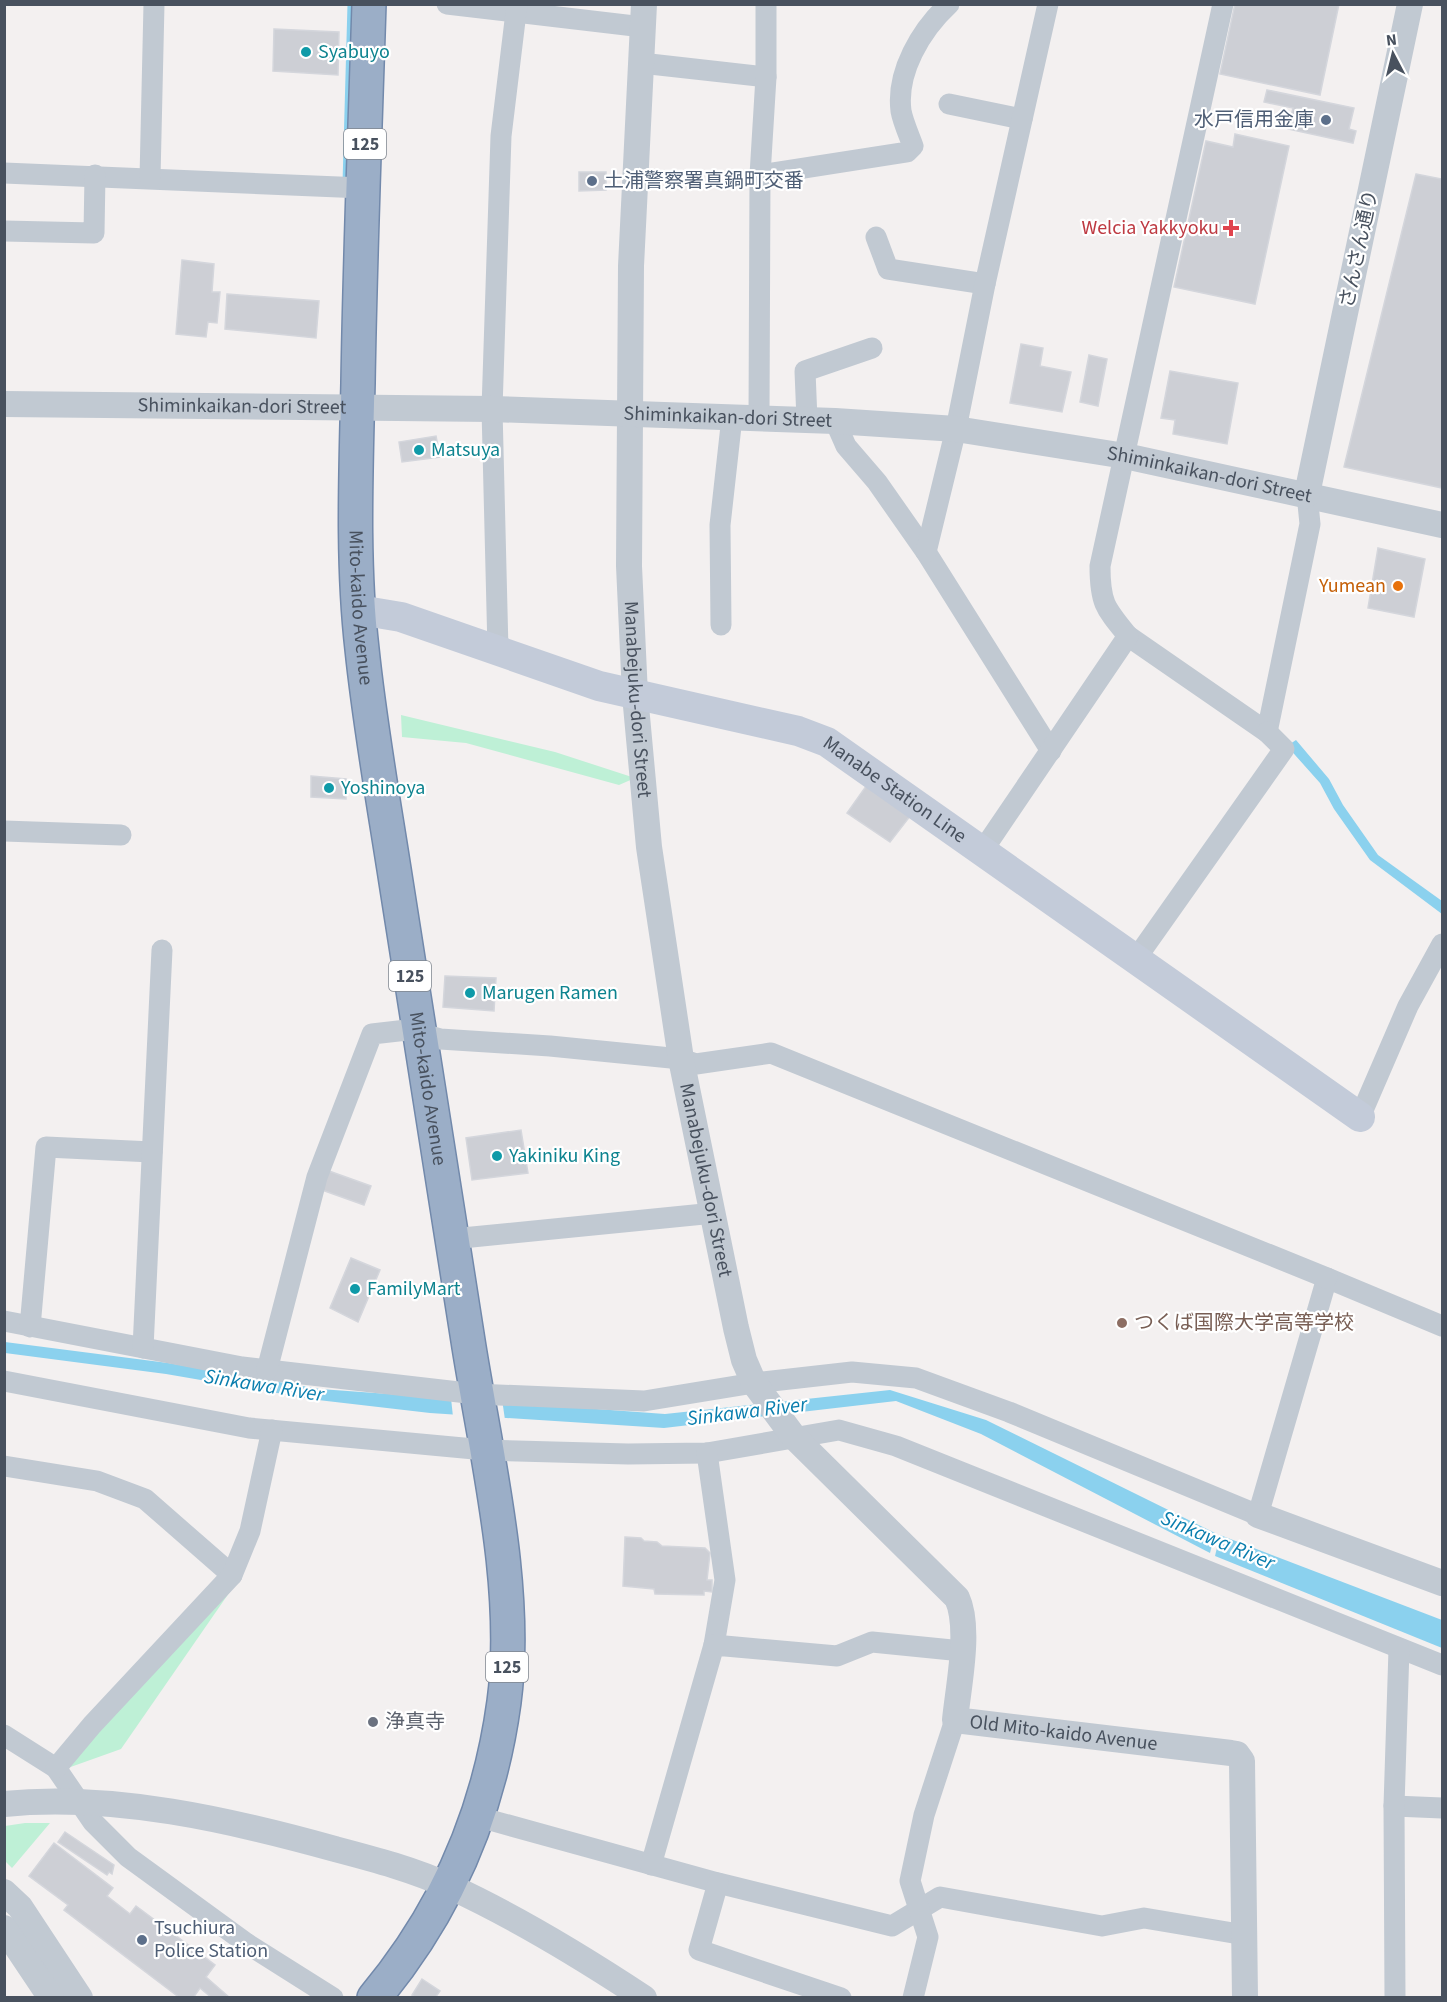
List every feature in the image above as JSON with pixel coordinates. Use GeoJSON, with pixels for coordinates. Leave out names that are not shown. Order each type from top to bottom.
{"type":"FeatureCollection","features":[{"type":"Feature","properties":{"kind":"highway","name":"Mito-kaido Avenue"},"geometry":{"type":"LineString","coordinates":[[369,4],[357,407],[359,610],[370,716],[503,1570],[507,1664],[497,1748],[479,1817],[450,1887],[417,1941],[374,1998]]}},
{"type":"Feature","properties":{"kind":"main road","name":"Manabe Station Line"},"geometry":{"type":"LineString","coordinates":[[359,610],[401,617],[599,686],[683,703],[798,731],[827,742],[1360,1117]]}},
{"type":"Feature","properties":{"kind":"street"},"geometry":{"type":"LineString","coordinates":[[150,178],[154,4]]}},
{"type":"Feature","properties":{"kind":"street"},"geometry":{"type":"LineString","coordinates":[[447,4],[644,16]]}},
{"type":"Feature","properties":{"kind":"street"},"geometry":{"type":"LineString","coordinates":[[759,418],[760,175],[766,77],[766,4]]}},
{"type":"Feature","properties":{"kind":"street"},"geometry":{"type":"LineString","coordinates":[[760,175],[907,152],[913,146],[901,110],[903,74],[917,45],[949,4]]}},
{"type":"Feature","properties":{"kind":"street"},"geometry":{"type":"LineString","coordinates":[[926,552],[956,429],[985,284],[1048,4]]}},
{"type":"Feature","properties":{"kind":"street"},"geometry":{"type":"LineString","coordinates":[[1135,960],[1284,749],[1267,732],[1128,636],[1105,608],[1100,577],[1100,566],[1223,4]]}},
{"type":"Feature","properties":{"kind":"street","name":"さんさん通り"},"geometry":{"type":"LineString","coordinates":[[1307,494],[1410,4]]}},
{"type":"Feature","properties":{"kind":"street"},"geometry":{"type":"LineString","coordinates":[[498,650],[492,409],[501,136],[518,8]]}},
{"type":"Feature","properties":{"kind":"street","name":"Manabejuku-dori Street"},"geometry":{"type":"LineString","coordinates":[[644,16],[631,267],[629,414],[629,566],[635,695],[649,847],[681,1059],[736,1328],[744,1360],[759,1390]]}},
{"type":"Feature","properties":{"kind":"street"},"geometry":{"type":"LineString","coordinates":[[641,63],[766,77]]}},
{"type":"Feature","properties":{"kind":"street"},"geometry":{"type":"LineString","coordinates":[[949,104],[1022,118]]}},
{"type":"Feature","properties":{"kind":"street"},"geometry":{"type":"LineString","coordinates":[[4,173],[95,175],[363,188]]}},
{"type":"Feature","properties":{"kind":"street"},"geometry":{"type":"LineString","coordinates":[[4,231],[94,234],[95,175]]}},
{"type":"Feature","properties":{"kind":"street"},"geometry":{"type":"LineString","coordinates":[[876,237],[888,269],[985,284]]}},
{"type":"Feature","properties":{"kind":"street"},"geometry":{"type":"LineString","coordinates":[[807,420],[805,371],[872,348]]}},
{"type":"Feature","properties":{"kind":"street","name":"Shiminkaikan-dori Street"},"geometry":{"type":"LineString","coordinates":[[4,404],[492,409],[835,421],[956,429],[1125,456],[1443,525]]}},
{"type":"Feature","properties":{"kind":"street"},"geometry":{"type":"LineString","coordinates":[[721,625],[720,525],[732,417]]}},
{"type":"Feature","properties":{"kind":"street"},"geometry":{"type":"LineString","coordinates":[[835,421],[846,446],[877,482],[926,552],[1051,751]]}},
{"type":"Feature","properties":{"kind":"street"},"geometry":{"type":"LineString","coordinates":[[1267,732],[1310,524],[1307,494]]}},
{"type":"Feature","properties":{"kind":"street"},"geometry":{"type":"LineString","coordinates":[[983,850],[1128,636]]}},
{"type":"Feature","properties":{"kind":"street"},"geometry":{"type":"LineString","coordinates":[[4,831],[121,835]]}},
{"type":"Feature","properties":{"kind":"street"},"geometry":{"type":"LineString","coordinates":[[1360,1117],[1408,1006],[1443,944]]}},
{"type":"Feature","properties":{"kind":"street"},"geometry":{"type":"LineString","coordinates":[[143,1348],[162,950]]}},
{"type":"Feature","properties":{"kind":"street"},"geometry":{"type":"LineString","coordinates":[[267,1370],[317,1177],[372,1034],[406,1030],[440,1039],[550,1046],[681,1059],[696,1064],[771,1053],[1443,1326]]}},
{"type":"Feature","properties":{"kind":"street"},"geometry":{"type":"LineString","coordinates":[[30,1327],[46,1147],[152,1152]]}},
{"type":"Feature","properties":{"kind":"street"},"geometry":{"type":"LineString","coordinates":[[452,1239],[714,1213]]}},
{"type":"Feature","properties":{"kind":"street"},"geometry":{"type":"LineString","coordinates":[[1258,1515],[1327,1278]]}},
{"type":"Feature","properties":{"kind":"street"},"geometry":{"type":"LineString","coordinates":[[4,1322],[267,1370],[477,1396],[644,1401],[759,1390],[852,1372],[916,1378],[1009,1412],[1258,1515],[1443,1583]]}},
{"type":"Feature","properties":{"kind":"street"},"geometry":{"type":"LineString","coordinates":[[4,1381],[249,1428],[628,1454],[708,1453],[790,1432],[839,1430],[896,1446],[1443,1665]]}},
{"type":"Feature","properties":{"kind":"street","name":"Old Mito-kaido Avenue"},"geometry":{"type":"LineString","coordinates":[[759,1390],[790,1432],[957,1598],[962,1613],[962,1651],[955,1720],[1236,1754],[1244,1767],[1245,1998]]}},
{"type":"Feature","properties":{"kind":"street"},"geometry":{"type":"LineString","coordinates":[[56,1768],[92,1725],[232,1575],[250,1531],[272,1430]]}},
{"type":"Feature","properties":{"kind":"street"},"geometry":{"type":"LineString","coordinates":[[651,1865],[714,1645],[724,1580],[708,1453]]}},
{"type":"Feature","properties":{"kind":"street"},"geometry":{"type":"LineString","coordinates":[[4,1466],[97,1481],[145,1499],[232,1575]]}},
{"type":"Feature","properties":{"kind":"street"},"geometry":{"type":"LineString","coordinates":[[714,1645],[837,1656],[872,1642],[962,1651]]}},
{"type":"Feature","properties":{"kind":"street"},"geometry":{"type":"LineString","coordinates":[[1395,1998],[1394,1806],[1400,1649]]}},
{"type":"Feature","properties":{"kind":"street"},"geometry":{"type":"LineString","coordinates":[[913,1998],[928,1937],[910,1881],[924,1815],[955,1720]]}},
{"type":"Feature","properties":{"kind":"street"},"geometry":{"type":"LineString","coordinates":[[4,1735],[56,1768],[93,1822],[128,1857],[246,1943],[333,1998]]}},
{"type":"Feature","properties":{"kind":"street"},"geometry":{"type":"LineString","coordinates":[[4,1804],[81,1802],[191,1815],[272,1831],[362,1856],[450,1887],[563,1947],[644,1998]]}},
{"type":"Feature","properties":{"kind":"street"},"geometry":{"type":"LineString","coordinates":[[1394,1806],[1443,1808]]}},
{"type":"Feature","properties":{"kind":"street"},"geometry":{"type":"LineString","coordinates":[[479,1817],[718,1883],[892,1926],[940,1898],[1102,1926],[1144,1918],[1245,1935]]}},
{"type":"Feature","properties":{"kind":"street"},"geometry":{"type":"LineString","coordinates":[[718,1883],[699,1950],[841,1998]]}},
{"type":"Feature","properties":{"kind":"street"},"geometry":{"type":"LineString","coordinates":[[4,1892],[20,1907],[80,1998]]}},
{"type":"Feature","properties":{"kind":"street"},"geometry":{"type":"LineString","coordinates":[[4,1928],[51,1998]]}},
{"type":"Feature","properties":{"kind":"green space"},"geometry":{"type":"Polygon","coordinates":[[[401,715],[555,752],[635,778],[619,785],[466,743],[402,737],[401,715]]]}},
{"type":"Feature","properties":{"kind":"green space"},"geometry":{"type":"Polygon","coordinates":[[[238,1580],[121,1749],[65,1769],[238,1580]]]}},
{"type":"Feature","properties":{"kind":"green space"},"geometry":{"type":"Polygon","coordinates":[[[50,1823],[12,1868],[5,1861],[5,1826],[50,1823]]]}},
{"type":"Feature","properties":{"kind":"water"},"geometry":{"type":"Polygon","coordinates":[[[1296,740],[1329,779],[1343,805],[1378,855],[1442,901],[1442,914],[1370,860],[1334,809],[1320,783],[1287,746],[1296,740]]]}},
{"type":"Feature","properties":{"kind":"water","name":"Sinkawa River"},"geometry":{"type":"Polygon","coordinates":[[[5,1342],[168,1363],[320,1389],[665,1414],[890,1390],[986,1420],[1215,1533],[1210,1553],[981,1434],[896,1401],[664,1428],[430,1413],[318,1400],[166,1374],[5,1353],[5,1342]]]}},
{"type":"Feature","properties":{"kind":"water"},"geometry":{"type":"Polygon","coordinates":[[[1220,1535],[1442,1620],[1442,1648],[1215,1556],[1220,1535]]]}},
{"type":"Feature","properties":{"kind":"pier"},"geometry":{"type":"Polygon","coordinates":[[[451,1398],[502,1399],[505,1420],[453,1417],[451,1398]]]}},
{"type":"Feature","properties":{"kind":"building"},"geometry":{"type":"Polygon","coordinates":[[[1235,4],[1339,4],[1320,95],[1220,74],[1235,4]]]}},
{"type":"Feature","properties":{"kind":"building","name":"Syabuyo"},"geometry":{"type":"Polygon","coordinates":[[[274,29],[339,32],[338,75],[273,71],[274,29]]]}},
{"type":"Feature","properties":{"kind":"building"},"geometry":{"type":"Polygon","coordinates":[[[1267,90],[1354,108],[1349,129],[1356,131],[1353,143],[1288,129],[1293,108],[1264,102],[1267,90]]]}},
{"type":"Feature","properties":{"kind":"building"},"geometry":{"type":"Polygon","coordinates":[[[1235,134],[1289,146],[1255,304],[1174,287],[1206,141],[1233,147],[1235,134]]]}},
{"type":"Feature","properties":{"kind":"building","name":"土浦警察署真鍋町交番"},"geometry":{"type":"Polygon","coordinates":[[[579,172],[606,172],[606,190],[579,191],[579,172]]]}},
{"type":"Feature","properties":{"kind":"building"},"geometry":{"type":"Polygon","coordinates":[[[1416,174],[1442,179],[1442,488],[1344,467],[1416,174]]]}},
{"type":"Feature","properties":{"kind":"building"},"geometry":{"type":"Polygon","coordinates":[[[182,260],[214,264],[212,292],[220,292],[217,323],[208,322],[206,337],[176,334],[182,260]]]}},
{"type":"Feature","properties":{"kind":"building"},"geometry":{"type":"Polygon","coordinates":[[[227,294],[319,301],[316,338],[225,329],[227,294]]]}},
{"type":"Feature","properties":{"kind":"building"},"geometry":{"type":"Polygon","coordinates":[[[1021,344],[1043,348],[1040,366],[1071,372],[1062,412],[1010,403],[1021,344]]]}},
{"type":"Feature","properties":{"kind":"building"},"geometry":{"type":"Polygon","coordinates":[[[1089,355],[1107,359],[1098,406],[1080,402],[1089,355]]]}},
{"type":"Feature","properties":{"kind":"building"},"geometry":{"type":"Polygon","coordinates":[[[1170,371],[1238,383],[1227,444],[1173,434],[1175,420],[1161,418],[1170,371]]]}},
{"type":"Feature","properties":{"kind":"building","name":"Matsuya"},"geometry":{"type":"Polygon","coordinates":[[[436,436],[440,457],[402,462],[399,442],[436,436]]]}},
{"type":"Feature","properties":{"kind":"building"},"geometry":{"type":"Polygon","coordinates":[[[1378,548],[1425,559],[1414,617],[1368,608],[1378,548]]]}},
{"type":"Feature","properties":{"kind":"building","name":"Yoshinoya"},"geometry":{"type":"Polygon","coordinates":[[[311,776],[346,779],[346,799],[311,797],[311,776]]]}},
{"type":"Feature","properties":{"kind":"building"},"geometry":{"type":"Polygon","coordinates":[[[869,782],[911,815],[890,842],[847,813],[869,782]]]}},
{"type":"Feature","properties":{"kind":"building","name":"Marugen Ramen"},"geometry":{"type":"Polygon","coordinates":[[[445,976],[496,978],[494,1011],[443,1007],[445,976]]]}},
{"type":"Feature","properties":{"kind":"building","name":"Yakiniku King"},"geometry":{"type":"Polygon","coordinates":[[[521,1130],[528,1173],[472,1180],[466,1138],[521,1130]]]}},
{"type":"Feature","properties":{"kind":"building"},"geometry":{"type":"Polygon","coordinates":[[[329,1171],[371,1186],[364,1205],[322,1190],[329,1171]]]}},
{"type":"Feature","properties":{"kind":"building","name":"FamilyMart"},"geometry":{"type":"Polygon","coordinates":[[[351,1258],[380,1270],[358,1322],[330,1308],[351,1258]]]}},
{"type":"Feature","properties":{"kind":"building"},"geometry":{"type":"Polygon","coordinates":[[[625,1537],[641,1538],[644,1541],[657,1542],[662,1546],[705,1548],[710,1553],[707,1580],[712,1580],[712,1592],[704,1591],[704,1595],[655,1594],[654,1589],[623,1586],[625,1537]]]}},
{"type":"Feature","properties":{"kind":"building"},"geometry":{"type":"Polygon","coordinates":[[[65,1832],[114,1865],[112,1874],[109,1872],[107,1875],[58,1842],[65,1832]]]}},
{"type":"Feature","properties":{"kind":"building","name":"Tsuchiura Police Station"},"geometry":{"type":"Polygon","coordinates":[[[54,1843],[113,1888],[107,1896],[130,1914],[136,1906],[215,1965],[206,1977],[230,1998],[212,1998],[200,1988],[193,1998],[180,1998],[64,1910],[68,1905],[29,1876],[54,1843]]]}},
{"type":"Feature","properties":{"kind":"building"},"geometry":{"type":"Polygon","coordinates":[[[422,1979],[440,1991],[435,1998],[416,1998],[412,1995],[422,1979]]]}},
{"type":"Feature","properties":{"kind":"waterway"},"geometry":{"type":"LineString","coordinates":[[345,183],[350,4]]}},
{"type":"Feature","properties":{"kind":"place","name":"Syabuyo"},"geometry":{"type":"Point","coordinates":[306,52]}},
{"type":"Feature","properties":{"kind":"place","name":"水戸信用金庫"},"geometry":{"type":"Point","coordinates":[1326,120]}},
{"type":"Feature","properties":{"kind":"place","name":"土浦警察署真鍋町交番"},"geometry":{"type":"Point","coordinates":[592,181]}},
{"type":"Feature","properties":{"kind":"place","name":"Welcia Yakkyoku"},"geometry":{"type":"Point","coordinates":[1231,228]}},
{"type":"Feature","properties":{"kind":"place","name":"Matsuya"},"geometry":{"type":"Point","coordinates":[419,450]}},
{"type":"Feature","properties":{"kind":"place","name":"Yumean"},"geometry":{"type":"Point","coordinates":[1398,586]}},
{"type":"Feature","properties":{"kind":"place","name":"Yoshinoya"},"geometry":{"type":"Point","coordinates":[329,788]}},
{"type":"Feature","properties":{"kind":"place","name":"Marugen Ramen"},"geometry":{"type":"Point","coordinates":[470,993]}},
{"type":"Feature","properties":{"kind":"place","name":"Yakiniku King"},"geometry":{"type":"Point","coordinates":[497,1156]}},
{"type":"Feature","properties":{"kind":"place","name":"FamilyMart"},"geometry":{"type":"Point","coordinates":[355,1289]}},
{"type":"Feature","properties":{"kind":"place","name":"つくば国際大学高等学校"},"geometry":{"type":"Point","coordinates":[1122,1323]}},
{"type":"Feature","properties":{"kind":"place","name":"浄真寺"},"geometry":{"type":"Point","coordinates":[373,1722]}},
{"type":"Feature","properties":{"kind":"place","name":"Tsuchiura Police Station"},"geometry":{"type":"Point","coordinates":[142,1940]}}]}
